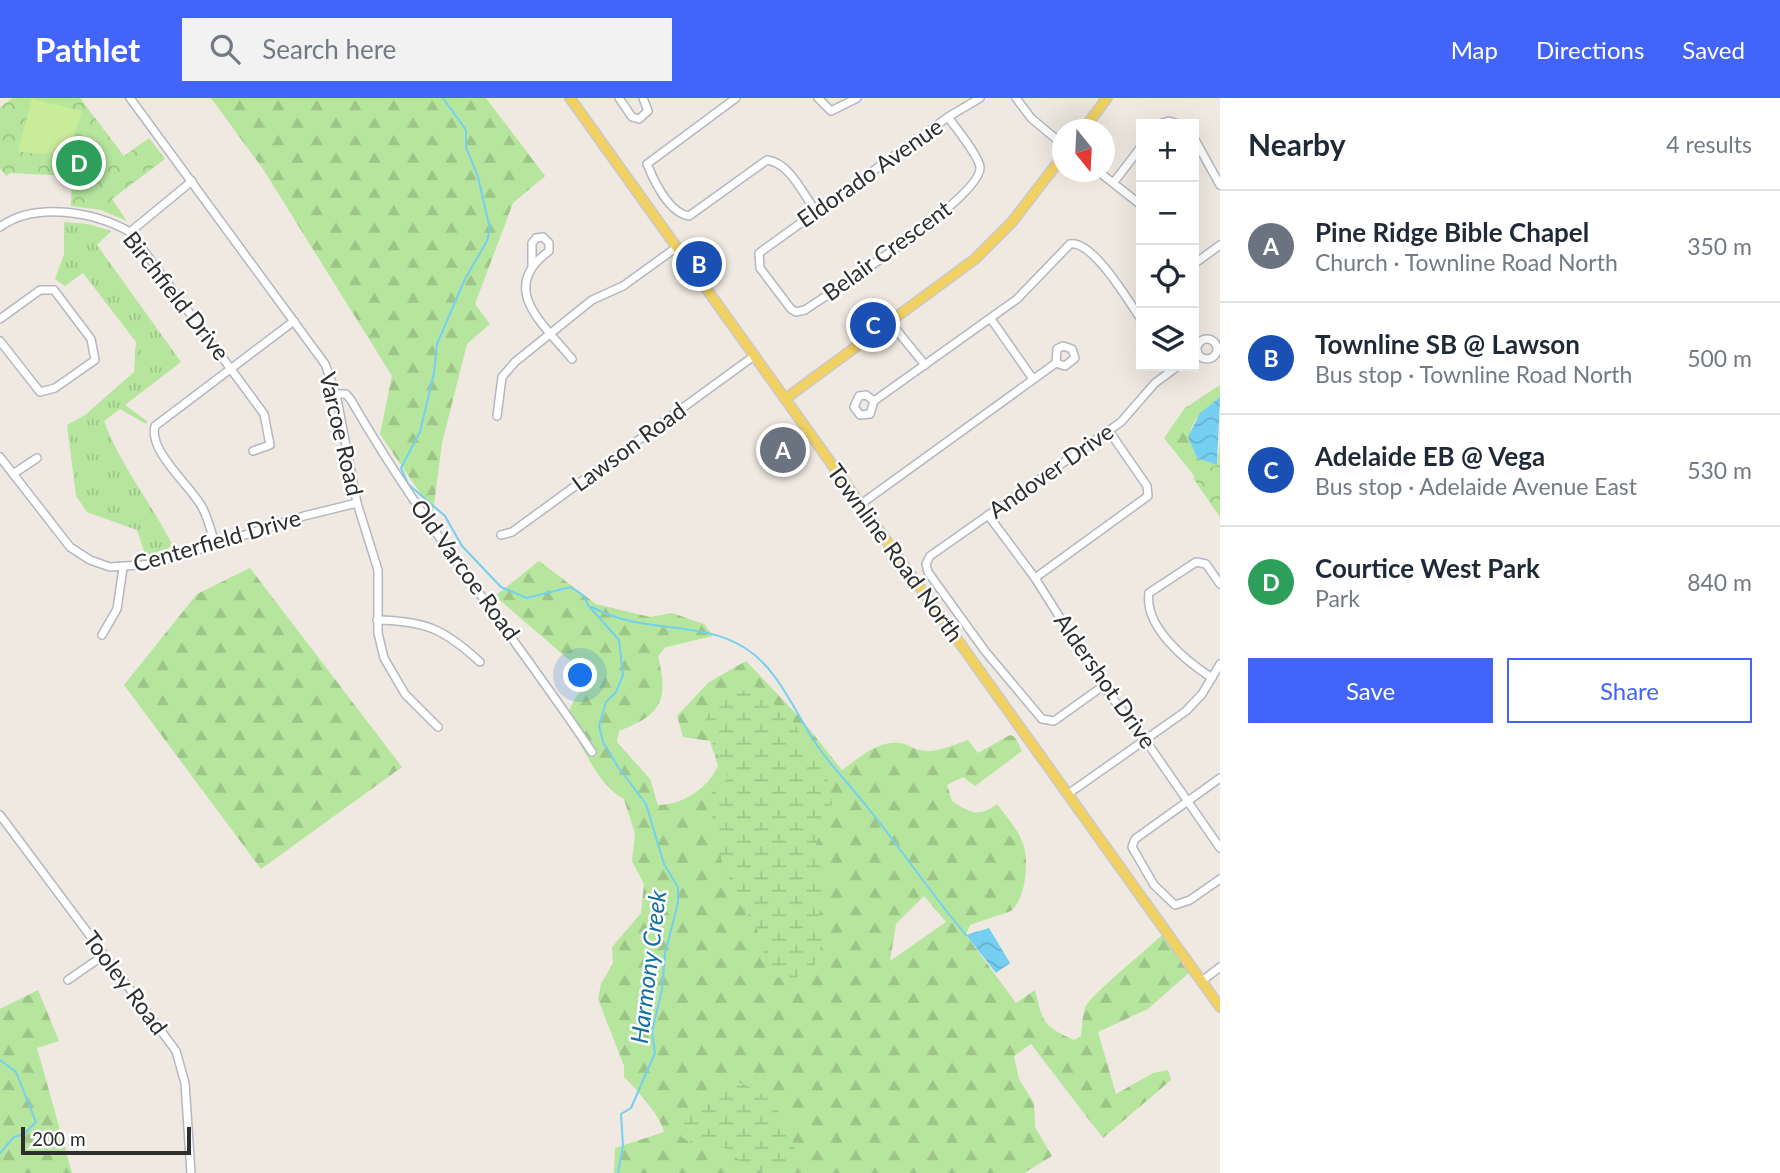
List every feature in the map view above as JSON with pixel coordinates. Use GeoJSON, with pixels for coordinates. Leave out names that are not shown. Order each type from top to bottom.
{"type":"FeatureCollection","features":[{"type":"Feature","properties":{"kind":"main road","name":"Townline Road North"},"geometry":{"type":"LineString","coordinates":[[570,98],[1220,1007]]}},
{"type":"Feature","properties":{"kind":"main road"},"geometry":{"type":"LineString","coordinates":[[1091,119],[1107,98]]}},
{"type":"Feature","properties":{"kind":"main road"},"geometry":{"type":"LineString","coordinates":[[785,399],[989,246],[1052,169]]}},
{"type":"Feature","properties":{"kind":"street","name":"Varcoe Road"},"geometry":{"type":"LineString","coordinates":[[130,98],[325,364],[336,394],[357,503],[378,570],[377,621],[380,645],[391,673],[414,704],[438,727]]}},
{"type":"Feature","properties":{"kind":"street"},"geometry":{"type":"LineString","coordinates":[[618,98],[632,117],[639,119],[648,111],[643,98]]}},
{"type":"Feature","properties":{"kind":"street"},"geometry":{"type":"LineString","coordinates":[[736,98],[647,164],[666,198],[681,215],[688,216],[766,160],[778,161],[816,211]]}},
{"type":"Feature","properties":{"kind":"street"},"geometry":{"type":"LineString","coordinates":[[818,98],[831,111],[857,98]]}},
{"type":"Feature","properties":{"kind":"street","name":"Eldorado Avenue"},"geometry":{"type":"LineString","coordinates":[[762,251],[948,117],[980,98]]}},
{"type":"Feature","properties":{"kind":"street"},"geometry":{"type":"LineString","coordinates":[[1016,98],[1031,118],[1052,136]]}},
{"type":"Feature","properties":{"kind":"street","name":"Belair Crescent"},"geometry":{"type":"LineString","coordinates":[[762,251],[758,257],[760,268],[791,309],[801,312],[920,230],[946,211],[979,173],[979,163],[948,117]]}},
{"type":"Feature","properties":{"kind":"street"},"geometry":{"type":"LineString","coordinates":[[1199,147],[1220,186]]}},
{"type":"Feature","properties":{"kind":"street"},"geometry":{"type":"LineString","coordinates":[[1115,181],[1136,153]]}},
{"type":"Feature","properties":{"kind":"street"},"geometry":{"type":"LineString","coordinates":[[130,232],[192,181]]}},
{"type":"Feature","properties":{"kind":"street"},"geometry":{"type":"LineString","coordinates":[[1114,182],[1136,201]]}},
{"type":"Feature","properties":{"kind":"street","name":"Birchfield Drive"},"geometry":{"type":"LineString","coordinates":[[0,227],[17,218],[38,213],[57,213],[108,219],[130,232],[255,398],[270,433],[270,444],[253,451]]}},
{"type":"Feature","properties":{"kind":"street"},"geometry":{"type":"LineString","coordinates":[[874,401],[991,319],[1027,290],[1066,247],[1076,243],[1094,255],[1136,312]]}},
{"type":"Feature","properties":{"kind":"street"},"geometry":{"type":"LineString","coordinates":[[1199,260],[1220,245]]}},
{"type":"Feature","properties":{"kind":"street"},"geometry":{"type":"LineString","coordinates":[[496,416],[502,377],[551,332],[592,300],[623,286],[677,247]]}},
{"type":"Feature","properties":{"kind":"street"},"geometry":{"type":"LineString","coordinates":[[532,265],[524,286],[524,295],[572,359]]}},
{"type":"Feature","properties":{"kind":"street"},"geometry":{"type":"LineString","coordinates":[[0,319],[40,290],[54,290],[91,339],[95,360],[55,388],[40,392],[0,341]]}},
{"type":"Feature","properties":{"kind":"street"},"geometry":{"type":"LineString","coordinates":[[991,319],[1033,379]]}},
{"type":"Feature","properties":{"kind":"street"},"geometry":{"type":"LineString","coordinates":[[215,544],[201,505],[157,446],[153,434],[163,418],[294,321]]}},
{"type":"Feature","properties":{"kind":"street"},"geometry":{"type":"LineString","coordinates":[[890,322],[925,365]]}},
{"type":"Feature","properties":{"kind":"street","name":"Lawson Road"},"geometry":{"type":"LineString","coordinates":[[501,535],[512,532],[754,356]]}},
{"type":"Feature","properties":{"kind":"street"},"geometry":{"type":"LineString","coordinates":[[861,504],[1056,363]]}},
{"type":"Feature","properties":{"kind":"street","name":"Andover Drive"},"geometry":{"type":"LineString","coordinates":[[1103,687],[1054,721],[1046,722],[977,640],[928,572],[926,564],[930,556],[1109,431],[1130,414],[1155,383],[1171,371]]}},
{"type":"Feature","properties":{"kind":"street","name":"Old Varcoe Road"},"geometry":{"type":"LineString","coordinates":[[336,394],[346,394],[351,400],[424,516],[537,670],[592,752]]}},
{"type":"Feature","properties":{"kind":"street"},"geometry":{"type":"LineString","coordinates":[[1035,578],[1148,496],[1147,486],[1109,431]]}},
{"type":"Feature","properties":{"kind":"street","name":"Centerfield Drive"},"geometry":{"type":"LineString","coordinates":[[0,457],[70,547],[90,560],[123,568],[154,564],[304,516],[357,503]]}},
{"type":"Feature","properties":{"kind":"street"},"geometry":{"type":"LineString","coordinates":[[13,474],[37,458]]}},
{"type":"Feature","properties":{"kind":"street","name":"Aldershot Drive"},"geometry":{"type":"LineString","coordinates":[[989,515],[1035,578],[1103,687],[1146,741],[1220,848]]}},
{"type":"Feature","properties":{"kind":"street"},"geometry":{"type":"LineString","coordinates":[[1212,678],[1173,648],[1148,605],[1149,593],[1196,562],[1206,565],[1220,584]]}},
{"type":"Feature","properties":{"kind":"street"},"geometry":{"type":"LineString","coordinates":[[102,635],[117,609],[123,568]]}},
{"type":"Feature","properties":{"kind":"street"},"geometry":{"type":"LineString","coordinates":[[377,621],[416,622],[431,626],[458,642],[480,662]]}},
{"type":"Feature","properties":{"kind":"street"},"geometry":{"type":"LineString","coordinates":[[1068,794],[1186,711],[1220,664]]}},
{"type":"Feature","properties":{"kind":"street"},"geometry":{"type":"LineString","coordinates":[[1220,778],[1135,839],[1134,852],[1154,885],[1175,905],[1190,900],[1220,879]]}},
{"type":"Feature","properties":{"kind":"street","name":"Tooley Road"},"geometry":{"type":"LineString","coordinates":[[0,816],[176,1051],[182,1065],[191,1173]]}},
{"type":"Feature","properties":{"kind":"street"},"geometry":{"type":"LineString","coordinates":[[68,980],[104,955]]}},
{"type":"Feature","properties":{"kind":"street"},"geometry":{"type":"LineString","coordinates":[[1202,981],[1220,967]]}},
{"type":"Feature","properties":{"kind":"green space"},"geometry":{"type":"Polygon","coordinates":[[[13,98],[80,98],[124,156],[149,138],[165,159],[112,199],[127,221],[101,210],[71,206],[72,176],[11,173],[6,176],[0,168],[0,107],[13,98]]]}},
{"type":"Feature","properties":{"kind":"green space"},"geometry":{"type":"Polygon","coordinates":[[[211,98],[486,98],[545,176],[513,203],[475,304],[490,324],[467,344],[442,443],[433,512],[380,434],[392,376],[263,169],[211,98]]]}},
{"type":"Feature","properties":{"kind":"green space"},"geometry":{"type":"Polygon","coordinates":[[[32,99],[82,111],[73,135],[61,149],[44,154],[18,151],[32,99]]]}},
{"type":"Feature","properties":{"kind":"green space"},"geometry":{"type":"Polygon","coordinates":[[[64,222],[88,224],[111,231],[97,245],[181,362],[125,405],[147,421],[146,424],[120,409],[104,421],[119,453],[173,546],[146,557],[137,530],[87,512],[76,496],[67,425],[85,415],[134,372],[136,342],[83,273],[65,286],[55,279],[64,254],[64,222]]]}},
{"type":"Feature","properties":{"kind":"green space"},"geometry":{"type":"Polygon","coordinates":[[[1220,385],[1220,397],[1198,417],[1190,438],[1197,458],[1217,465],[1220,443],[1220,473],[1195,477],[1164,438],[1185,408],[1220,385]]]}},
{"type":"Feature","properties":{"kind":"green space"},"geometry":{"type":"Polygon","coordinates":[[[1220,443],[1220,517],[1193,478],[1218,464],[1220,443]]]}},
{"type":"Feature","properties":{"kind":"green space"},"geometry":{"type":"Polygon","coordinates":[[[539,561],[596,604],[650,617],[672,613],[704,624],[713,636],[666,647],[658,656],[662,695],[658,704],[644,719],[619,731],[617,742],[650,779],[658,805],[677,802],[694,794],[714,774],[718,766],[710,741],[683,737],[677,716],[709,682],[746,661],[802,720],[842,770],[868,752],[891,743],[902,743],[932,751],[968,740],[978,753],[1010,735],[1015,737],[1022,751],[975,786],[963,777],[947,785],[952,801],[969,811],[985,811],[997,804],[1020,836],[1026,858],[1023,888],[1016,905],[1011,911],[970,925],[966,935],[1016,1003],[1035,990],[1046,1022],[1056,1031],[1074,1040],[1081,1036],[1084,1011],[1089,1002],[1163,934],[1190,972],[1148,1009],[1098,1032],[1116,1094],[1153,1073],[1168,1070],[1171,1080],[1103,1138],[1031,1044],[1014,1056],[1019,1079],[1034,1103],[1035,1127],[1052,1156],[1024,1173],[614,1173],[615,1148],[664,1132],[653,1111],[624,1077],[624,1066],[598,999],[601,984],[613,963],[612,947],[641,913],[644,884],[632,861],[635,834],[624,799],[614,793],[598,774],[566,717],[575,698],[590,681],[587,665],[575,665],[495,596],[539,561]],[[924,896],[896,924],[890,961],[946,922],[924,896]]]}},
{"type":"Feature","properties":{"kind":"green space"},"geometry":{"type":"Polygon","coordinates":[[[250,568],[402,767],[261,869],[124,685],[197,594],[250,568]]]}},
{"type":"Feature","properties":{"kind":"green space"},"geometry":{"type":"Polygon","coordinates":[[[756,687],[792,720],[827,777],[832,804],[815,847],[826,885],[819,916],[823,941],[814,967],[793,979],[771,977],[756,925],[744,910],[722,862],[710,809],[712,789],[728,779],[704,723],[718,704],[756,687]]]}},
{"type":"Feature","properties":{"kind":"green space"},"geometry":{"type":"Polygon","coordinates":[[[38,990],[59,1041],[37,1048],[72,1173],[0,1173],[0,1009],[38,990]]]}},
{"type":"Feature","properties":{"kind":"green space"},"geometry":{"type":"Polygon","coordinates":[[[738,1082],[753,1088],[773,1104],[786,1125],[799,1164],[780,1170],[752,1169],[742,1164],[726,1148],[697,1145],[680,1136],[686,1116],[693,1108],[719,1090],[738,1082]]]}},
{"type":"Feature","properties":{"kind":"water"},"geometry":{"type":"Polygon","coordinates":[[[1220,397],[1217,465],[1197,458],[1188,437],[1200,413],[1220,397]]]}},
{"type":"Feature","properties":{"kind":"water"},"geometry":{"type":"Polygon","coordinates":[[[989,928],[1010,963],[996,973],[966,935],[989,928]]]}},
{"type":"Feature","properties":{"kind":"waterway","name":"Harmony Creek"},"geometry":{"type":"LineString","coordinates":[[443,98],[466,130],[466,147],[478,177],[490,229],[487,241],[465,279],[437,344],[434,373],[420,432],[401,468],[408,484],[445,516],[462,546],[501,587],[527,598],[571,587],[584,596],[588,605],[619,640],[623,675],[616,692],[606,702],[599,726],[603,742],[618,767],[646,804],[664,864],[678,887],[678,903],[665,953],[662,989],[652,1032],[655,1053],[631,1108],[621,1114],[623,1146],[618,1173]]}},
{"type":"Feature","properties":{"kind":"waterway"},"geometry":{"type":"LineString","coordinates":[[592,607],[631,621],[709,633],[745,648],[758,658],[779,683],[824,755],[966,935]]}},
{"type":"Feature","properties":{"kind":"waterway"},"geometry":{"type":"LineString","coordinates":[[0,1060],[16,1072],[36,1122],[24,1134],[14,1137],[0,1153]]}},
{"type":"Feature","properties":{"kind":"place","name":"Courtice West Park"},"geometry":{"type":"Point","coordinates":[79,163]}},
{"type":"Feature","properties":{"kind":"place","name":"Townline SB @ Lawson"},"geometry":{"type":"Point","coordinates":[699,264]}},
{"type":"Feature","properties":{"kind":"place","name":"Adelaide EB @ Vega"},"geometry":{"type":"Point","coordinates":[873,325]}},
{"type":"Feature","properties":{"kind":"place","name":"Pine Ridge Bible Chapel"},"geometry":{"type":"Point","coordinates":[783,450]}}]}
